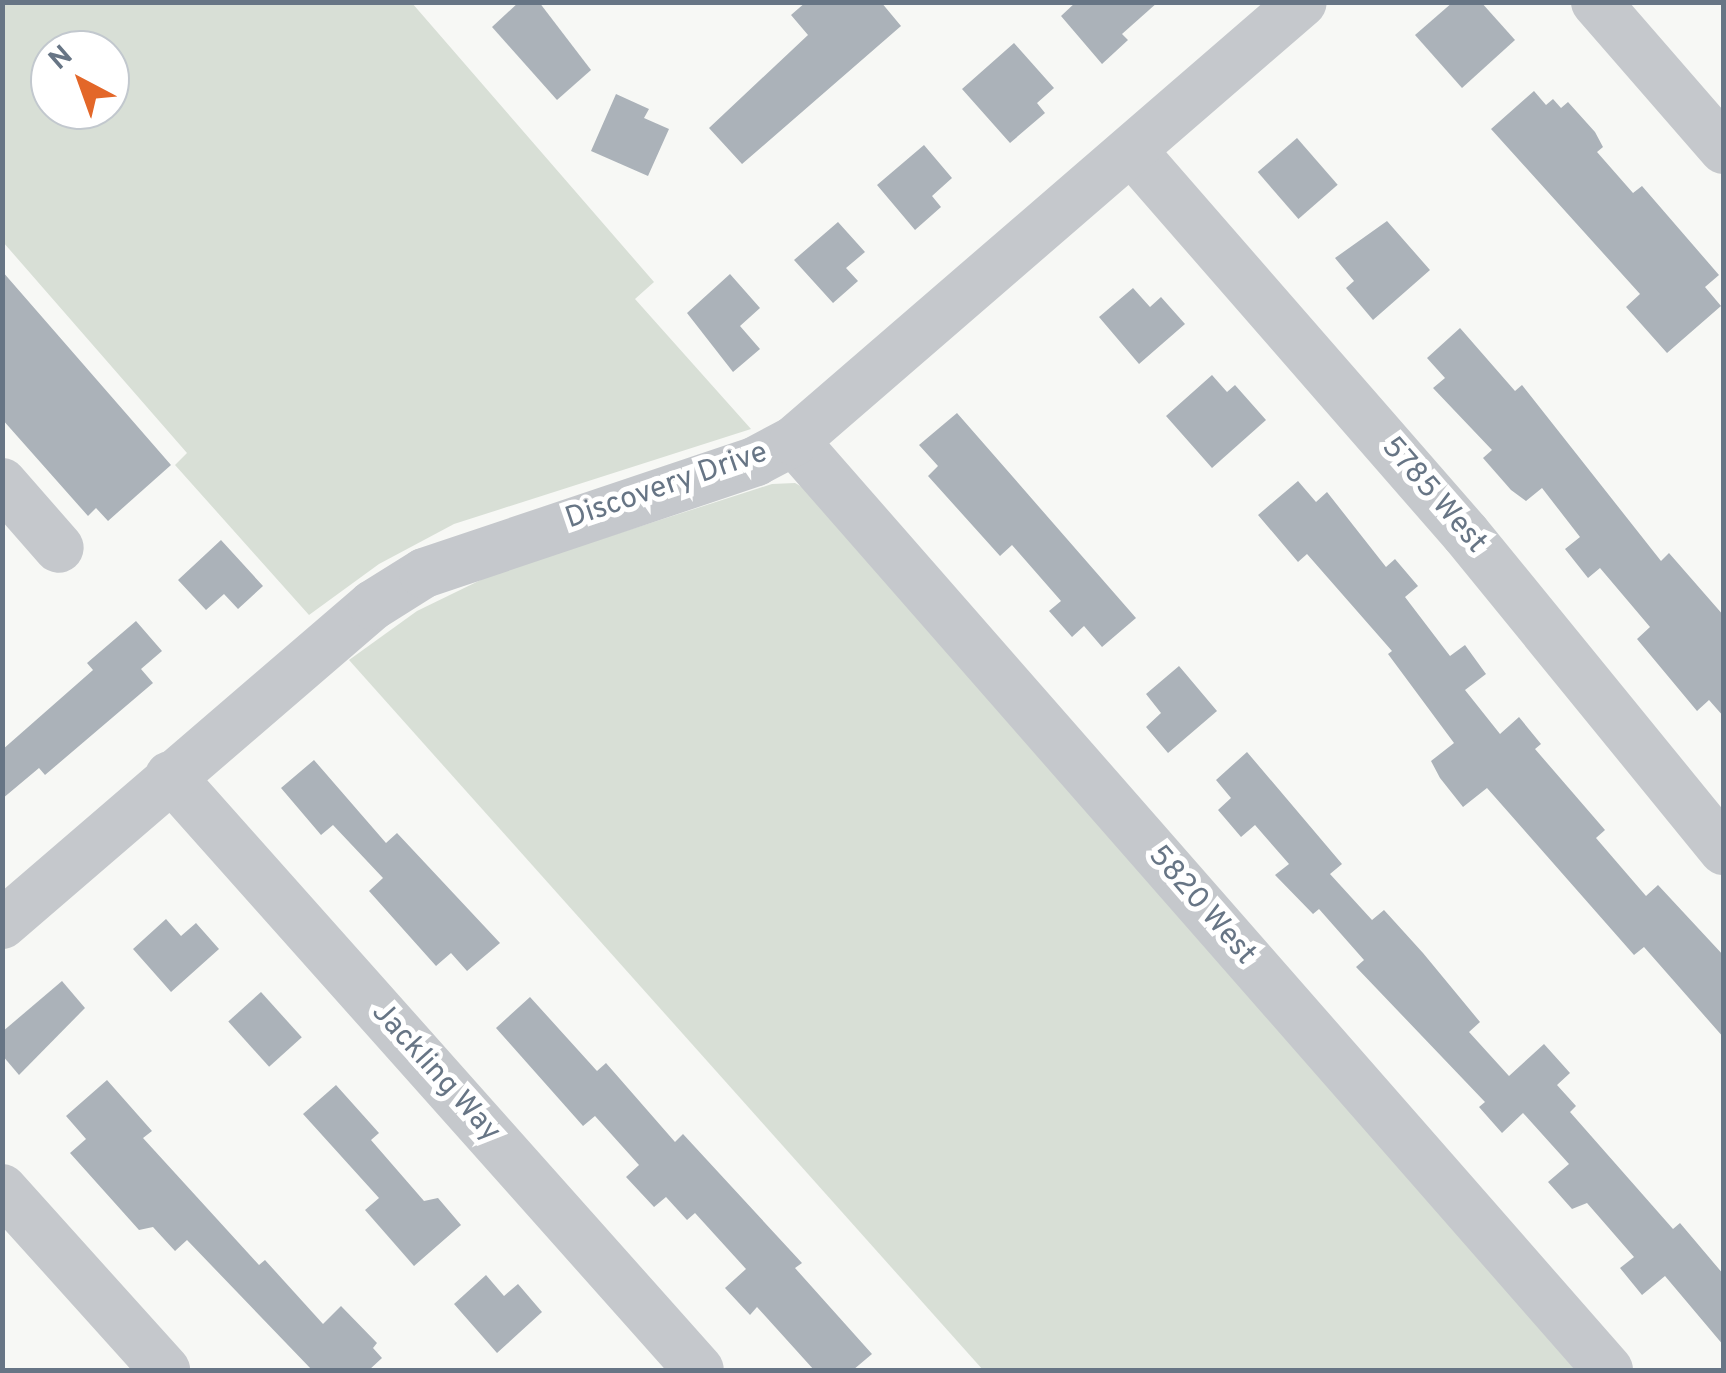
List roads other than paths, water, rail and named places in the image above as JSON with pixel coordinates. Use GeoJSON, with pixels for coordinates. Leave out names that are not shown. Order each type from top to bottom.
{"type":"FeatureCollection","features":[{"type":"Feature","properties":{"kind":"street","name":"Discovery Drive"},"geometry":{"type":"LineString","coordinates":[[2,924],[372,605],[424,573],[756,461],[794,441],[1302,2]]}},
{"type":"Feature","properties":{"kind":"street"},"geometry":{"type":"LineString","coordinates":[[1596,2],[1724,149]]}},
{"type":"Feature","properties":{"kind":"street","name":"5785 West"},"geometry":{"type":"LineString","coordinates":[[1132,151],[1466,534],[1724,850]]}},
{"type":"Feature","properties":{"kind":"street","name":"5820 West"},"geometry":{"type":"LineString","coordinates":[[794,441],[1608,1370]]}},
{"type":"Feature","properties":{"kind":"street"},"geometry":{"type":"LineString","coordinates":[[2,483],[59,548]]}},
{"type":"Feature","properties":{"kind":"street","name":"Jackling Way"},"geometry":{"type":"LineString","coordinates":[[170,776],[699,1370]]}},
{"type":"Feature","properties":{"kind":"street"},"geometry":{"type":"LineString","coordinates":[[2,1188],[165,1370]]}}]}
